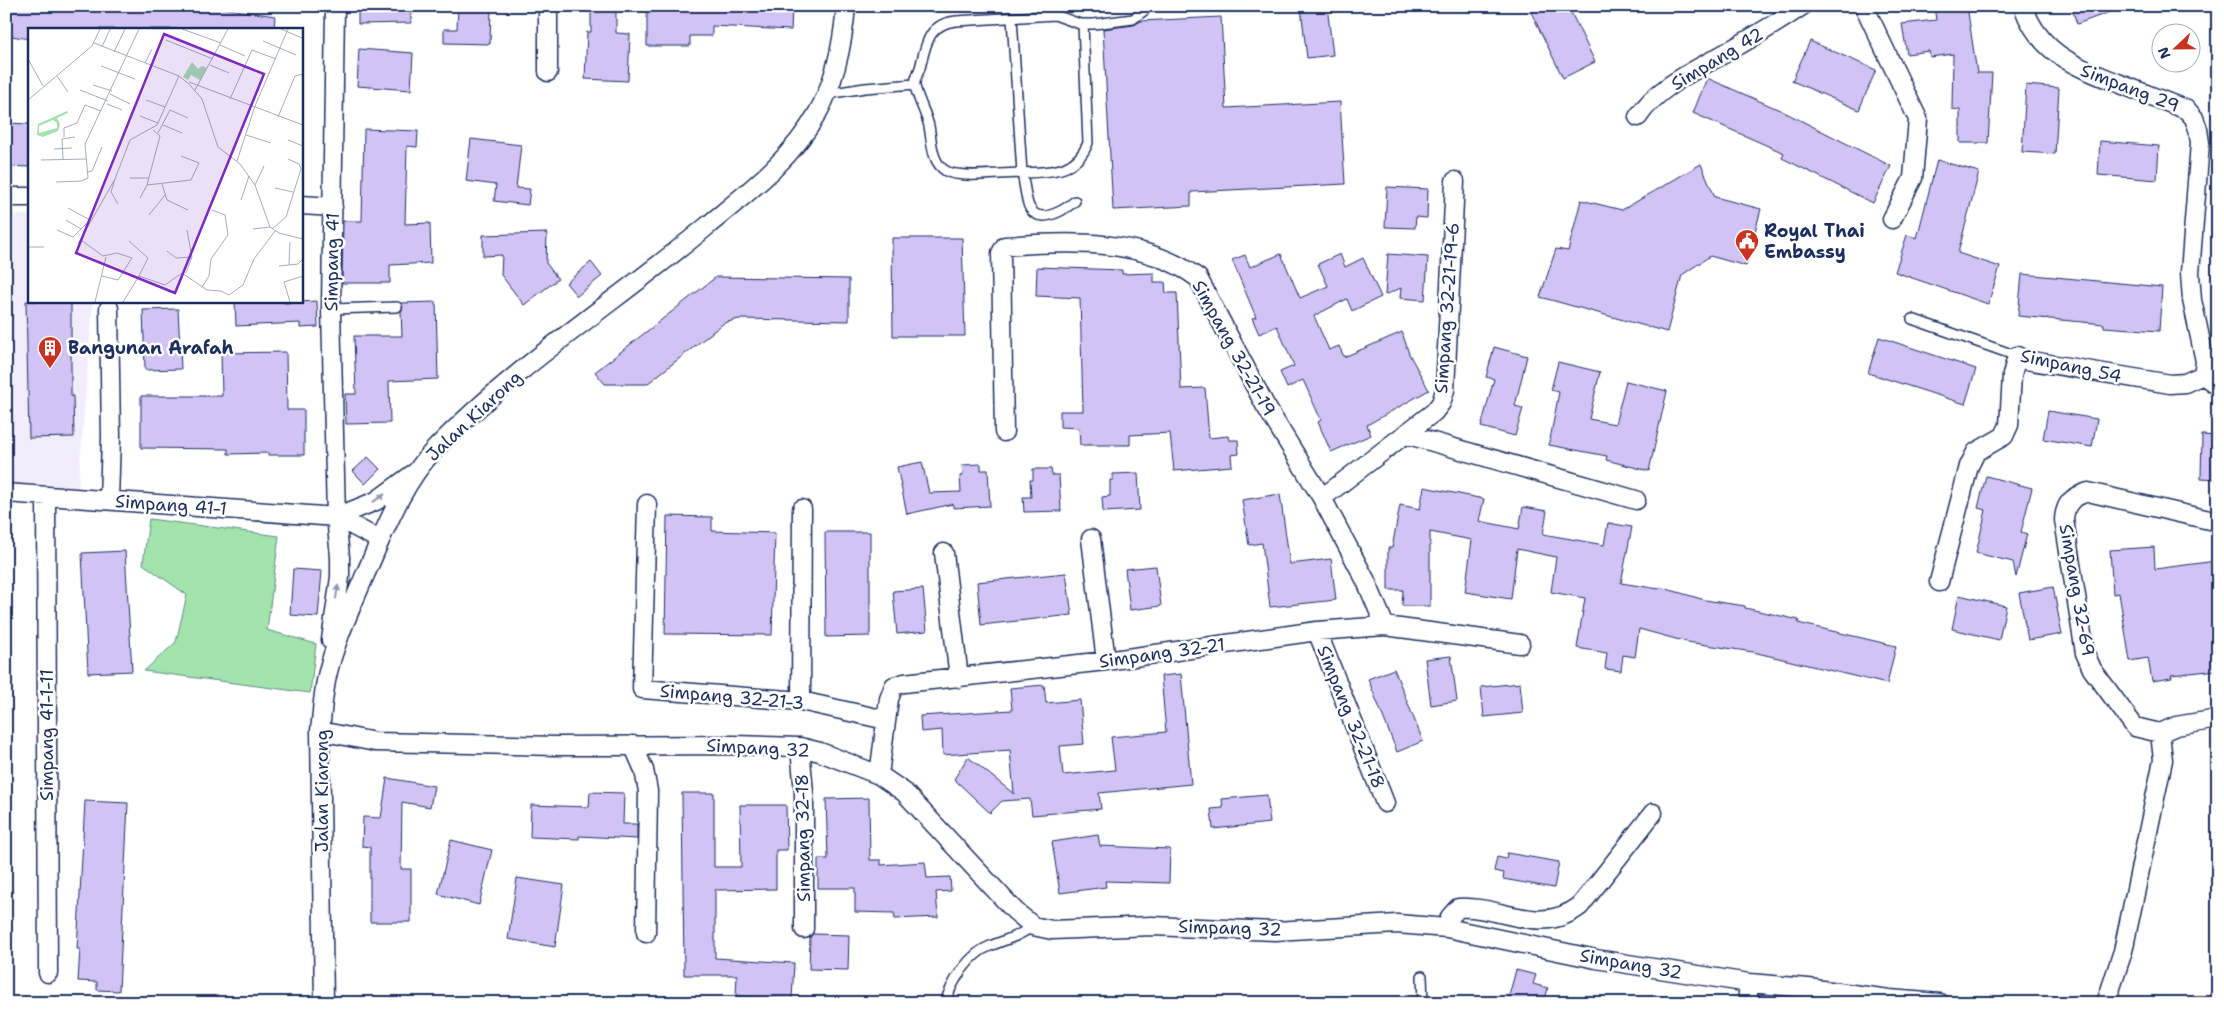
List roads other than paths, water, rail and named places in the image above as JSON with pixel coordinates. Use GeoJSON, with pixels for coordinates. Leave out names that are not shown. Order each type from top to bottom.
{"type":"FeatureCollection","features":[{"type":"Feature","properties":{"kind":"street","name":"Simpang 41"},"geometry":{"type":"LineString","coordinates":[[336,6],[331,309],[336,517]]}},
{"type":"Feature","properties":{"kind":"street"},"geometry":{"type":"LineString","coordinates":[[548,6],[548,72]]}},
{"type":"Feature","properties":{"kind":"street","name":"Jalan Kiarong"},"geometry":{"type":"LineString","coordinates":[[324,1003],[320,731],[327,675],[347,616],[380,540],[418,470],[434,450],[495,392],[672,255],[774,171],[798,144],[827,94],[839,53],[846,6]]}},
{"type":"Feature","properties":{"kind":"street","name":"Simpang 42"},"geometry":{"type":"LineString","coordinates":[[1638,117],[1645,105],[1680,79],[1774,26],[1802,6]]}},
{"type":"Feature","properties":{"kind":"street"},"geometry":{"type":"LineString","coordinates":[[1864,6],[1918,119],[1913,178],[1892,219]]}},
{"type":"Feature","properties":{"kind":"street","name":"Simpang 29"},"geometry":{"type":"LineString","coordinates":[[2023,6],[2037,34],[2054,53],[2067,61],[2187,110],[2194,118],[2200,143],[2190,274],[2192,300],[2205,361],[2203,375]]}},
{"type":"Feature","properties":{"kind":"street","name":"Simpang 32-21-19-6"},"geometry":{"type":"LineString","coordinates":[[1322,498],[1434,412],[1441,403],[1445,390],[1455,181]]}},
{"type":"Feature","properties":{"kind":"street"},"geometry":{"type":"LineString","coordinates":[[6,197],[28,197]]}},
{"type":"Feature","properties":{"kind":"street"},"geometry":{"type":"LineString","coordinates":[[302,206],[333,206]]}},
{"type":"Feature","properties":{"kind":"street","name":"Simpang 32-21-19"},"geometry":{"type":"LineString","coordinates":[[1004,432],[1001,253],[1005,246],[1106,244],[1128,248],[1182,266],[1198,278],[1265,405],[1322,498],[1366,581],[1385,626]]}},
{"type":"Feature","properties":{"kind":"street"},"geometry":{"type":"LineString","coordinates":[[109,308],[111,438],[109,500]]}},
{"type":"Feature","properties":{"kind":"street"},"geometry":{"type":"LineString","coordinates":[[1939,582],[1970,466],[1976,452],[2004,436],[2009,425],[2012,376],[2017,356]]}},
{"type":"Feature","properties":{"kind":"street","name":"Simpang 54"},"geometry":{"type":"LineString","coordinates":[[2017,356],[2026,360],[2082,371],[2170,384],[2185,383],[2203,375]]}},
{"type":"Feature","properties":{"kind":"street"},"geometry":{"type":"LineString","coordinates":[[2203,375],[2218,386]]}},
{"type":"Feature","properties":{"kind":"street"},"geometry":{"type":"LineString","coordinates":[[1405,434],[1636,500]]}},
{"type":"Feature","properties":{"kind":"street","name":"Simpang 41-1"},"geometry":{"type":"LineString","coordinates":[[336,517],[376,501],[418,470]]}},
{"type":"Feature","properties":{"kind":"street","name":"Simpang 32-69"},"geometry":{"type":"LineString","coordinates":[[2160,733],[2135,727],[2092,669],[2085,653],[2064,520],[2065,509],[2071,500],[2088,492],[2218,522]]}},
{"type":"Feature","properties":{"kind":"street","name":"Simpang 41-1"},"geometry":{"type":"LineString","coordinates":[[6,493],[336,517],[380,540]]}},
{"type":"Feature","properties":{"kind":"street","name":"Simpang 41-1-11"},"geometry":{"type":"LineString","coordinates":[[46,496],[48,973]]}},
{"type":"Feature","properties":{"kind":"street","name":"Simpang 32-21-3"},"geometry":{"type":"LineString","coordinates":[[647,504],[642,689],[801,702],[886,720]]}},
{"type":"Feature","properties":{"kind":"street"},"geometry":{"type":"LineString","coordinates":[[801,702],[802,509]]}},
{"type":"Feature","properties":{"kind":"street"},"geometry":{"type":"LineString","coordinates":[[327,675],[340,577],[336,517]]}},
{"type":"Feature","properties":{"kind":"street"},"geometry":{"type":"LineString","coordinates":[[1091,539],[1106,661]]}},
{"type":"Feature","properties":{"kind":"street"},"geometry":{"type":"LineString","coordinates":[[944,553],[959,678]]}},
{"type":"Feature","properties":{"kind":"street","name":"Simpang 32-21"},"geometry":{"type":"LineString","coordinates":[[879,775],[889,699],[894,686],[1106,661],[1317,631],[1385,626],[1520,644]]}},
{"type":"Feature","properties":{"kind":"street","name":"Simpang 32-21-18"},"geometry":{"type":"LineString","coordinates":[[1317,631],[1386,803]]}},
{"type":"Feature","properties":{"kind":"street"},"geometry":{"type":"LineString","coordinates":[[2106,1003],[2124,951],[2146,851],[2164,760],[2160,733],[2176,726],[2218,719]]}},
{"type":"Feature","properties":{"kind":"street","name":"Simpang 32"},"geometry":{"type":"LineString","coordinates":[[320,731],[375,742],[556,746],[800,747],[820,752],[879,775],[904,792],[1015,911],[1033,926],[1052,930],[1152,926],[1275,931],[1397,924],[1447,928],[1596,959],[1749,983],[1808,988],[1889,1002],[1940,1003]]}},
{"type":"Feature","properties":{"kind":"street"},"geometry":{"type":"LineString","coordinates":[[633,745],[644,770],[648,791],[646,933]]}},
{"type":"Feature","properties":{"kind":"street","name":"Simpang 32-18"},"geometry":{"type":"LineString","coordinates":[[800,747],[804,793],[804,929]]}},
{"type":"Feature","properties":{"kind":"street"},"geometry":{"type":"LineString","coordinates":[[1447,928],[1450,917],[1458,908],[1471,907],[1529,920],[1546,921],[1568,915],[1580,906],[1653,813]]}},
{"type":"Feature","properties":{"kind":"street"},"geometry":{"type":"LineString","coordinates":[[1747,1003],[1749,983]]}},
{"type":"Feature","properties":{"kind":"lane"},"geometry":{"type":"LineString","coordinates":[[1083,24],[1088,143],[1083,155],[1072,165],[1052,171],[960,174],[948,172],[939,166],[933,154],[926,115],[915,84],[928,40],[934,30],[944,22],[1055,15],[1083,24],[1133,19],[1145,10],[1146,6]]}},
{"type":"Feature","properties":{"kind":"lane"},"geometry":{"type":"LineString","coordinates":[[1012,18],[1022,173],[1027,202],[1034,212],[1042,216],[1052,216],[1062,212],[1075,201]]}},
{"type":"Feature","properties":{"kind":"lane"},"geometry":{"type":"LineString","coordinates":[[827,94],[865,88],[915,84]]}},
{"type":"Feature","properties":{"kind":"lane"},"geometry":{"type":"LineString","coordinates":[[331,309],[397,307]]}},
{"type":"Feature","properties":{"kind":"lane","name":"Simpang 54"},"geometry":{"type":"LineString","coordinates":[[1912,319],[2017,356]]}},
{"type":"Feature","properties":{"kind":"lane"},"geometry":{"type":"LineString","coordinates":[[945,1003],[950,989],[973,957],[989,946],[1015,938],[1033,926]]}},
{"type":"Feature","properties":{"kind":"lane"},"geometry":{"type":"LineString","coordinates":[[1422,976],[1423,1003]]}},
{"type":"Feature","properties":{"kind":"place","name":"Royal Thai Embassy"},"geometry":{"type":"Point","coordinates":[1747,262]}},
{"type":"Feature","properties":{"kind":"place","name":"Bangunan Arafah"},"geometry":{"type":"Point","coordinates":[50,369]}}]}
